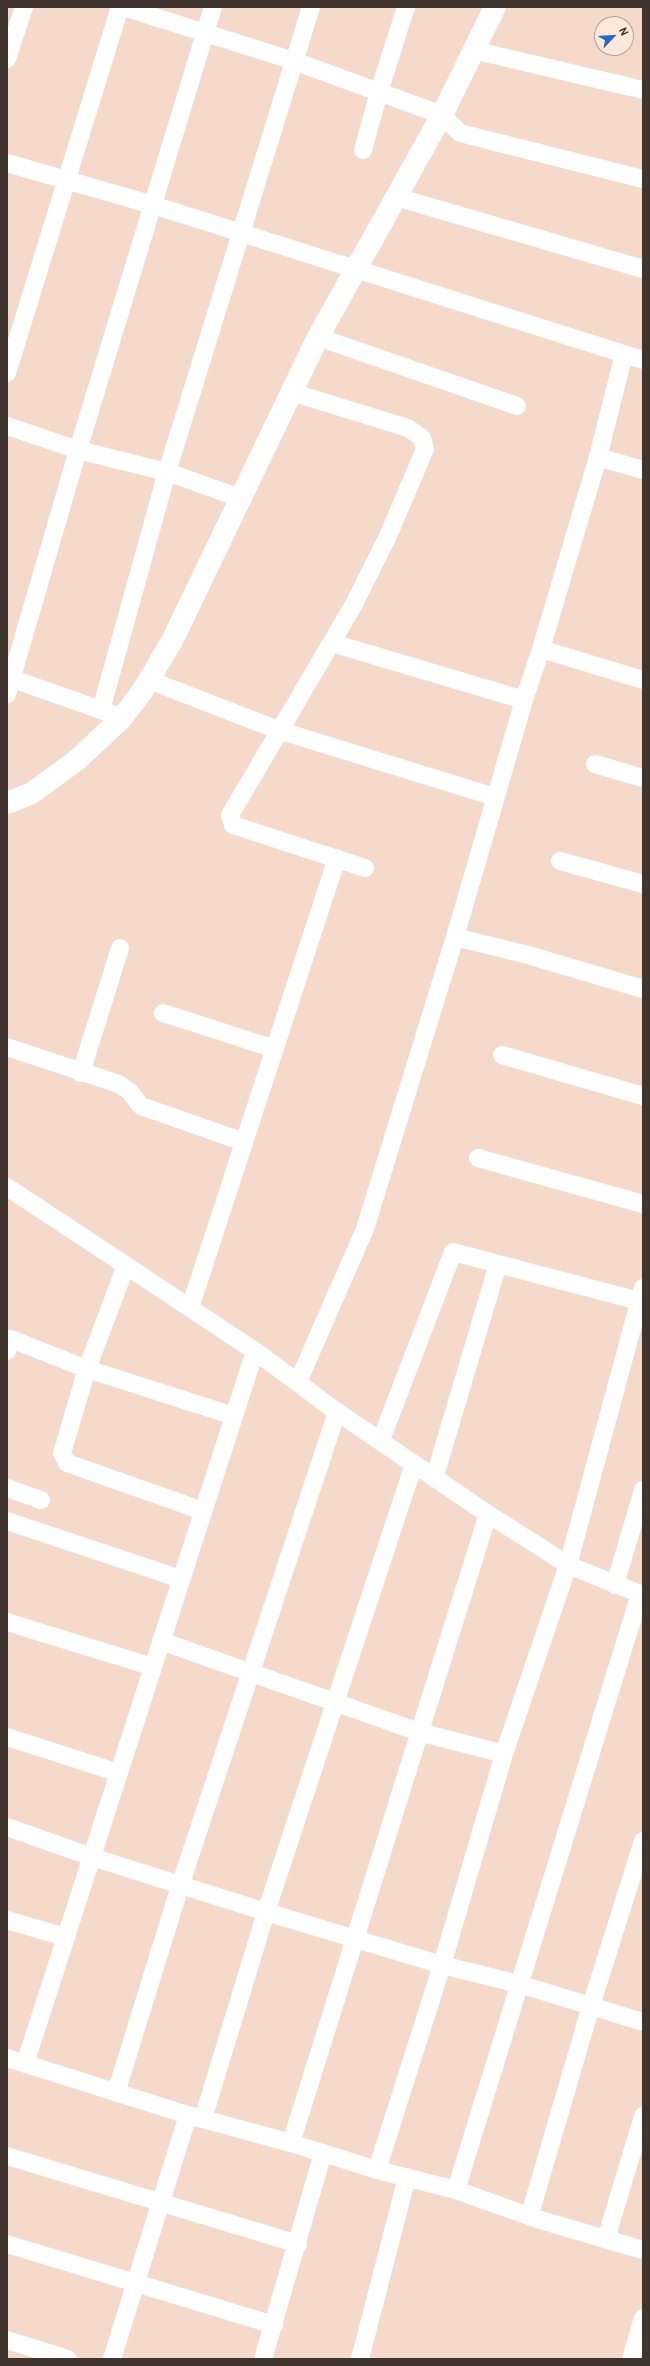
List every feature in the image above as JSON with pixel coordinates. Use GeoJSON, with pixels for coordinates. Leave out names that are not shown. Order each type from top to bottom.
{"type":"FeatureCollection","features":[{"type":"Feature","properties":{"kind":"main road"},"geometry":{"type":"LineString","coordinates":[[7,803],[32,793],[77,760],[122,718],[149,680],[172,641],[318,337],[442,115],[495,7]]}},
{"type":"Feature","properties":{"kind":"street"},"geometry":{"type":"LineString","coordinates":[[7,59],[24,7]]}},
{"type":"Feature","properties":{"kind":"street"},"geometry":{"type":"LineString","coordinates":[[7,372],[120,7]]}},
{"type":"Feature","properties":{"kind":"street"},"geometry":{"type":"LineString","coordinates":[[123,7],[294,61],[442,115],[460,133],[643,179]]}},
{"type":"Feature","properties":{"kind":"street"},"geometry":{"type":"LineString","coordinates":[[122,718],[101,710],[8,683],[214,7]]}},
{"type":"Feature","properties":{"kind":"street"},"geometry":{"type":"LineString","coordinates":[[101,710],[167,472],[239,234],[311,7]]}},
{"type":"Feature","properties":{"kind":"street"},"geometry":{"type":"LineString","coordinates":[[363,150],[379,92],[406,7]]}},
{"type":"Feature","properties":{"kind":"street"},"geometry":{"type":"LineString","coordinates":[[474,50],[643,90]]}},
{"type":"Feature","properties":{"kind":"street"},"geometry":{"type":"LineString","coordinates":[[7,163],[65,181],[153,205],[239,234],[643,360]]}},
{"type":"Feature","properties":{"kind":"street"},"geometry":{"type":"LineString","coordinates":[[396,197],[643,269]]}},
{"type":"Feature","properties":{"kind":"street"},"geometry":{"type":"LineString","coordinates":[[318,337],[517,406]]}},
{"type":"Feature","properties":{"kind":"street"},"geometry":{"type":"LineString","coordinates":[[298,1382],[365,1230],[455,937],[495,797],[598,457],[624,354]]}},
{"type":"Feature","properties":{"kind":"street"},"geometry":{"type":"LineString","coordinates":[[291,392],[408,428],[422,438],[425,449],[388,536],[353,606],[278,730],[230,816],[233,825],[365,868]]}},
{"type":"Feature","properties":{"kind":"street"},"geometry":{"type":"LineString","coordinates":[[7,426],[78,450],[167,472],[240,498]]}},
{"type":"Feature","properties":{"kind":"street"},"geometry":{"type":"LineString","coordinates":[[598,457],[643,470]]}},
{"type":"Feature","properties":{"kind":"street"},"geometry":{"type":"LineString","coordinates":[[332,643],[524,700]]}},
{"type":"Feature","properties":{"kind":"street"},"geometry":{"type":"LineString","coordinates":[[541,649],[643,680]]}},
{"type":"Feature","properties":{"kind":"street"},"geometry":{"type":"LineString","coordinates":[[149,680],[278,730],[495,797]]}},
{"type":"Feature","properties":{"kind":"street"},"geometry":{"type":"LineString","coordinates":[[595,764],[643,778]]}},
{"type":"Feature","properties":{"kind":"street"},"geometry":{"type":"LineString","coordinates":[[190,1308],[337,858]]}},
{"type":"Feature","properties":{"kind":"street"},"geometry":{"type":"LineString","coordinates":[[560,861],[643,884]]}},
{"type":"Feature","properties":{"kind":"street"},"geometry":{"type":"LineString","coordinates":[[455,937],[528,955],[643,989]]}},
{"type":"Feature","properties":{"kind":"street"},"geometry":{"type":"LineString","coordinates":[[81,1073],[120,948]]}},
{"type":"Feature","properties":{"kind":"street"},"geometry":{"type":"LineString","coordinates":[[163,1013],[275,1049]]}},
{"type":"Feature","properties":{"kind":"street"},"geometry":{"type":"LineString","coordinates":[[7,1047],[81,1073],[119,1084],[129,1091],[141,1106],[244,1142]]}},
{"type":"Feature","properties":{"kind":"street"},"geometry":{"type":"LineString","coordinates":[[502,1055],[643,1096]]}},
{"type":"Feature","properties":{"kind":"street"},"geometry":{"type":"LineString","coordinates":[[478,1158],[643,1204]]}},
{"type":"Feature","properties":{"kind":"street"},"geometry":{"type":"LineString","coordinates":[[7,1187],[125,1268],[190,1308],[255,1351],[337,1412],[381,1440],[488,1514],[568,1565],[615,1585],[642,1594],[519,1984],[456,2190]]}},
{"type":"Feature","properties":{"kind":"street"},"geometry":{"type":"LineString","coordinates":[[377,2170],[442,1965],[504,1754],[568,1565],[641,1295],[498,1264],[453,1252],[381,1440]]}},
{"type":"Feature","properties":{"kind":"street"},"geometry":{"type":"LineString","coordinates":[[434,1476],[498,1264]]}},
{"type":"Feature","properties":{"kind":"street"},"geometry":{"type":"LineString","coordinates":[[125,1268],[87,1369],[62,1453],[67,1463],[203,1511]]}},
{"type":"Feature","properties":{"kind":"street"},"geometry":{"type":"LineString","coordinates":[[7,1351],[11,1339],[87,1369],[234,1416]]}},
{"type":"Feature","properties":{"kind":"street"},"geometry":{"type":"LineString","coordinates":[[255,1351],[65,1937],[12,2063],[196,2117],[292,2143],[377,2170],[456,2190],[643,2250]]}},
{"type":"Feature","properties":{"kind":"street"},"geometry":{"type":"LineString","coordinates":[[116,2093],[181,1883],[337,1412]]}},
{"type":"Feature","properties":{"kind":"street"},"geometry":{"type":"LineString","coordinates":[[112,2359],[161,2202],[196,2117],[266,1912],[414,1464]]}},
{"type":"Feature","properties":{"kind":"street"},"geometry":{"type":"LineString","coordinates":[[7,1488],[41,1500]]}},
{"type":"Feature","properties":{"kind":"street"},"geometry":{"type":"LineString","coordinates":[[615,1585],[643,1490]]}},
{"type":"Feature","properties":{"kind":"street"},"geometry":{"type":"LineString","coordinates":[[292,2143],[488,1514]]}},
{"type":"Feature","properties":{"kind":"street"},"geometry":{"type":"LineString","coordinates":[[8,1521],[181,1579]]}},
{"type":"Feature","properties":{"kind":"street"},"geometry":{"type":"LineString","coordinates":[[7,1622],[153,1667]]}},
{"type":"Feature","properties":{"kind":"street"},"geometry":{"type":"LineString","coordinates":[[161,1641],[419,1732],[504,1754]]}},
{"type":"Feature","properties":{"kind":"street"},"geometry":{"type":"LineString","coordinates":[[7,1737],[119,1773]]}},
{"type":"Feature","properties":{"kind":"street"},"geometry":{"type":"LineString","coordinates":[[7,1827],[92,1857],[181,1883],[266,1912],[442,1965],[519,1984],[643,2022]]}},
{"type":"Feature","properties":{"kind":"street"},"geometry":{"type":"LineString","coordinates":[[530,2214],[591,2006],[643,1841]]}},
{"type":"Feature","properties":{"kind":"street"},"geometry":{"type":"LineString","coordinates":[[7,1920],[65,1937]]}},
{"type":"Feature","properties":{"kind":"street"},"geometry":{"type":"LineString","coordinates":[[606,2239],[643,2116]]}},
{"type":"Feature","properties":{"kind":"street"},"geometry":{"type":"LineString","coordinates":[[262,2359],[274,2325],[298,2244],[323,2153]]}},
{"type":"Feature","properties":{"kind":"street"},"geometry":{"type":"LineString","coordinates":[[7,2156],[298,2244]]}},
{"type":"Feature","properties":{"kind":"street"},"geometry":{"type":"LineString","coordinates":[[360,2359],[407,2177]]}},
{"type":"Feature","properties":{"kind":"street"},"geometry":{"type":"LineString","coordinates":[[7,2244],[274,2325]]}},
{"type":"Feature","properties":{"kind":"street"},"geometry":{"type":"LineString","coordinates":[[631,2359],[643,2318]]}},
{"type":"Feature","properties":{"kind":"street"},"geometry":{"type":"LineString","coordinates":[[7,2340],[68,2359]]}}]}
